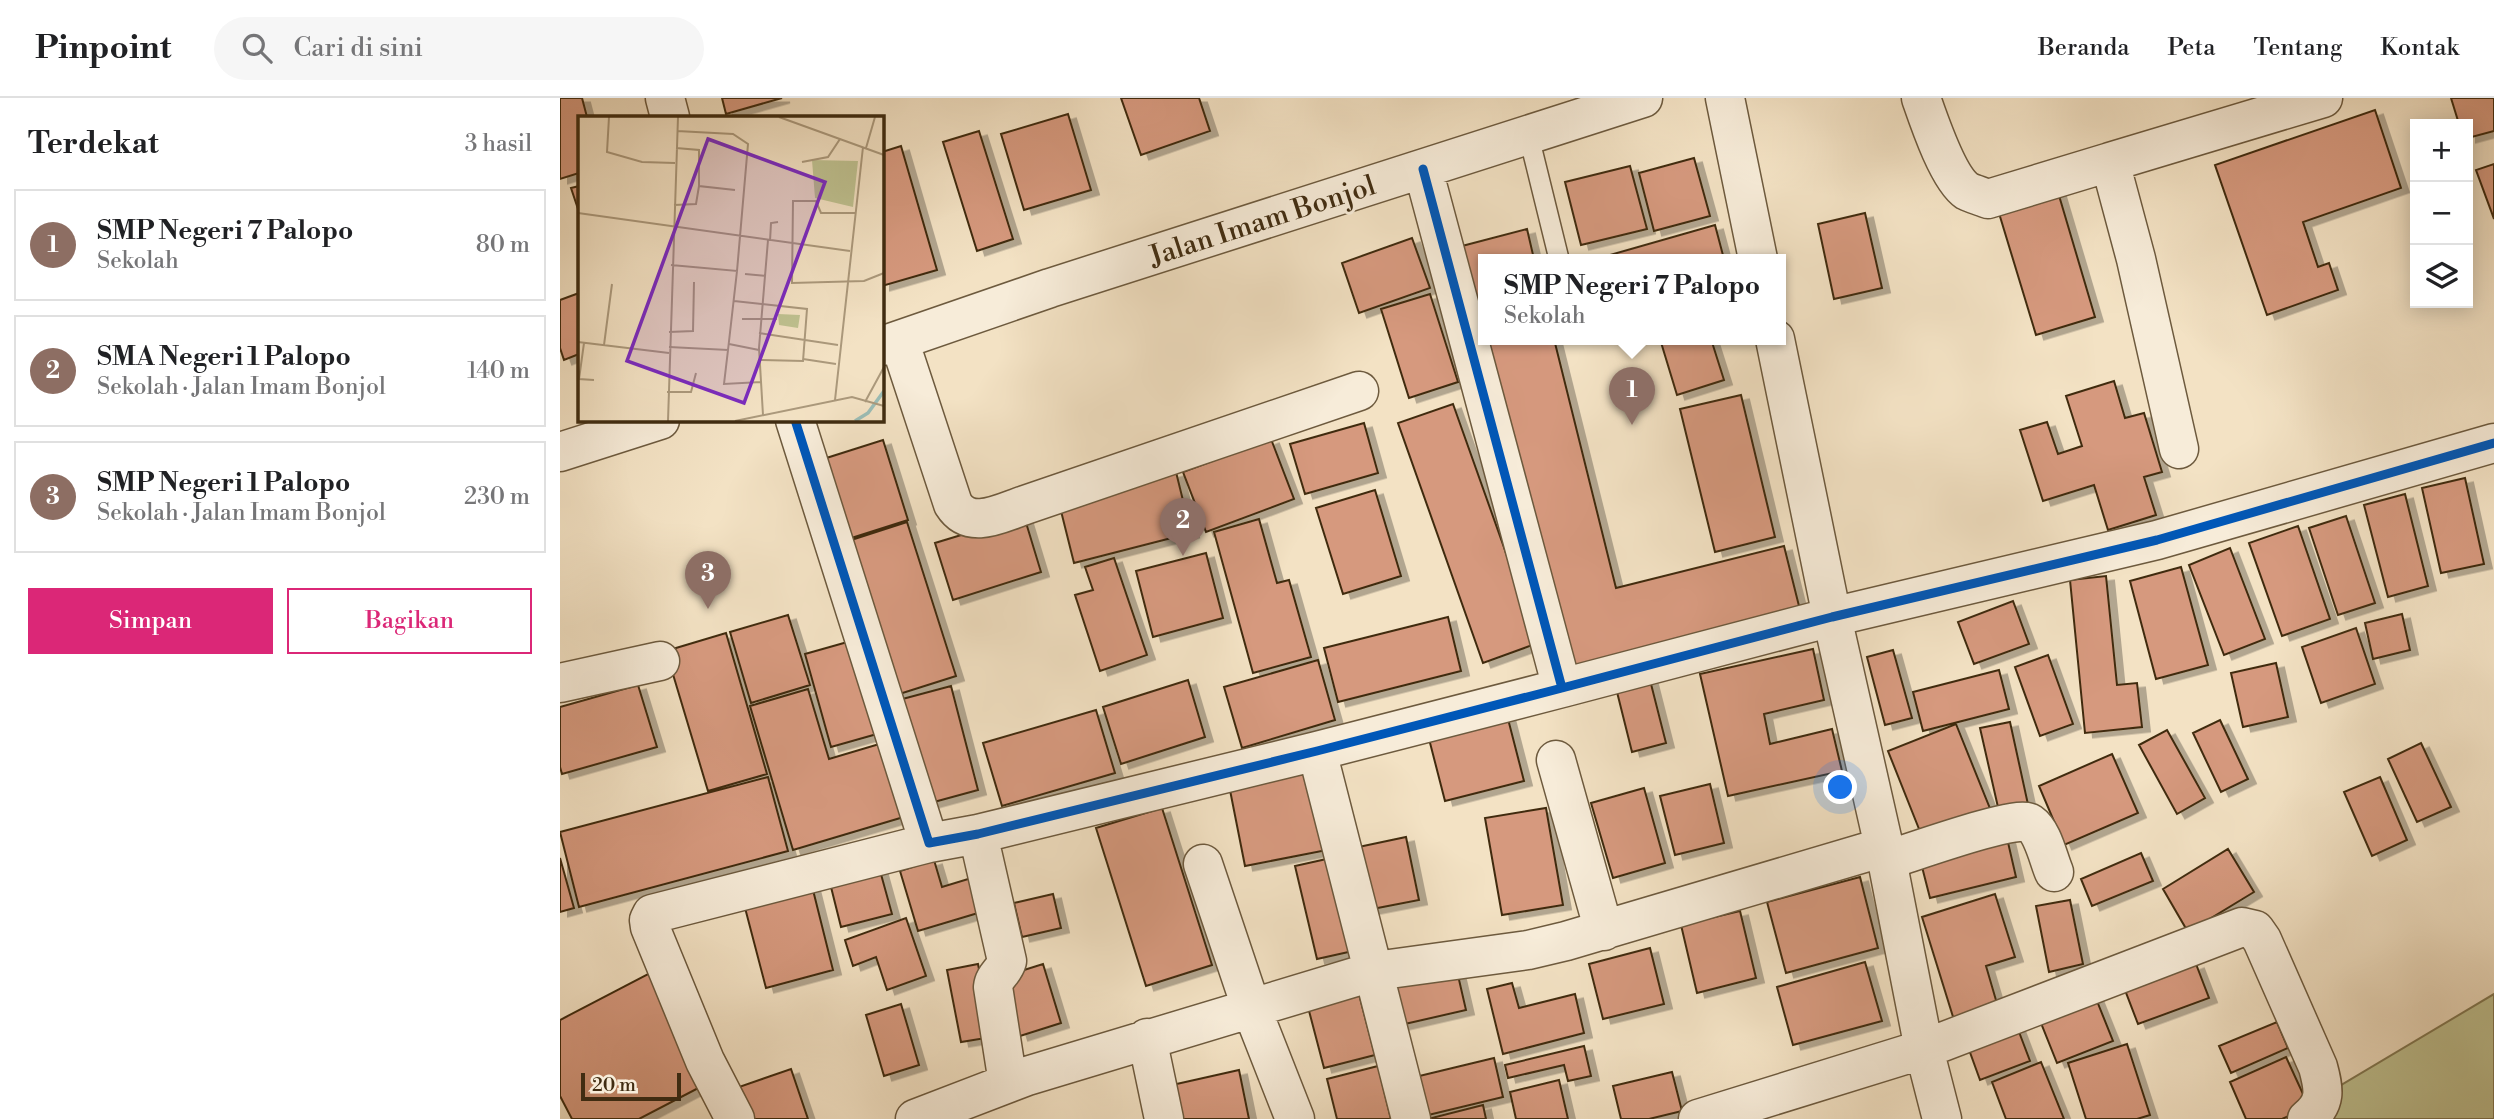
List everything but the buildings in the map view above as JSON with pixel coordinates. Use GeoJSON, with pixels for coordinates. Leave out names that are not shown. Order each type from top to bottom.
{"type":"FeatureCollection","features":[{"type":"Feature","properties":{"kind":"street"},"geometry":{"type":"LineString","coordinates":[[665,98],[670,116]]}},
{"type":"Feature","properties":{"kind":"street","name":"Jalan Imam Bonjol"},"geometry":{"type":"LineString","coordinates":[[890,343],[1050,288],[1643,98]]}},
{"type":"Feature","properties":{"kind":"street"},"geometry":{"type":"LineString","coordinates":[[1725,98],[1757,254]]}},
{"type":"Feature","properties":{"kind":"street"},"geometry":{"type":"LineString","coordinates":[[1921,98],[1953,177],[1966,190],[1987,198],[2323,98]]}},
{"type":"Feature","properties":{"kind":"street"},"geometry":{"type":"LineString","coordinates":[[2110,162],[2179,449]]}},
{"type":"Feature","properties":{"kind":"street"},"geometry":{"type":"LineString","coordinates":[[1423,169],[1563,688]]}},
{"type":"Feature","properties":{"kind":"street"},"geometry":{"type":"LineString","coordinates":[[890,343],[953,504],[964,516],[980,519],[1359,391]]}},
{"type":"Feature","properties":{"kind":"street"},"geometry":{"type":"LineString","coordinates":[[1775,345],[1832,617],[1886,854],[1924,1049],[1942,1119]]}},
{"type":"Feature","properties":{"kind":"street"},"geometry":{"type":"LineString","coordinates":[[560,452],[654,422]]}},
{"type":"Feature","properties":{"kind":"street"},"geometry":{"type":"LineString","coordinates":[[796,422],[929,843]]}},
{"type":"Feature","properties":{"kind":"street"},"geometry":{"type":"LineString","coordinates":[[735,1119],[705,1060],[650,927],[652,914],[929,843],[978,834],[1317,751],[1832,617],[2157,540],[2494,443]]}},
{"type":"Feature","properties":{"kind":"street"},"geometry":{"type":"LineString","coordinates":[[560,683],[660,661]]}},
{"type":"Feature","properties":{"kind":"street"},"geometry":{"type":"LineString","coordinates":[[1317,751],[1411,1119]]}},
{"type":"Feature","properties":{"kind":"street"},"geometry":{"type":"LineString","coordinates":[[1556,760],[1604,931]]}},
{"type":"Feature","properties":{"kind":"street"},"geometry":{"type":"LineString","coordinates":[[932,1116],[1009,1083],[1147,1038],[1375,971],[1528,950],[2017,820],[2033,825],[2054,872]]}},
{"type":"Feature","properties":{"kind":"street"},"geometry":{"type":"LineString","coordinates":[[978,834],[1007,961],[1005,968],[993,980],[993,987],[1009,1083]]}},
{"type":"Feature","properties":{"kind":"street"},"geometry":{"type":"LineString","coordinates":[[1203,864],[1251,1007],[1295,1119]]}},
{"type":"Feature","properties":{"kind":"street"},"geometry":{"type":"LineString","coordinates":[[1698,1119],[1924,1049],[2242,927],[2255,930],[2262,940],[2318,1067],[2323,1085],[2322,1102],[2307,1119]]}},
{"type":"Feature","properties":{"kind":"street"},"geometry":{"type":"LineString","coordinates":[[1147,1038],[1164,1119]]}},
{"type":"Feature","properties":{"kind":"lane"},"geometry":{"type":"LineString","coordinates":[[1528,133],[1558,254]]}},
{"type":"Feature","properties":{"kind":"green space"},"geometry":{"type":"Polygon","coordinates":[[[2494,994],[2494,1119],[2331,1119],[2338,1087],[2494,994]]]}},
{"type":"Feature","properties":{"kind":"cycle path"},"geometry":{"type":"LineString","coordinates":[[1423,169],[1562,688],[1832,617],[2157,540],[2494,443]]}},
{"type":"Feature","properties":{"kind":"cycle path"},"geometry":{"type":"LineString","coordinates":[[796,422],[929,843],[978,834],[1317,751],[1562,688]]}},
{"type":"Feature","properties":{"kind":"place","name":"SMP Negeri 7 Palopo"},"geometry":{"type":"Point","coordinates":[1632,425]}},
{"type":"Feature","properties":{"kind":"place","name":"SMA Negeri 1 Palopo"},"geometry":{"type":"Point","coordinates":[1183,556]}},
{"type":"Feature","properties":{"kind":"place","name":"SMP Negeri 1 Palopo"},"geometry":{"type":"Point","coordinates":[708,609]}}]}
